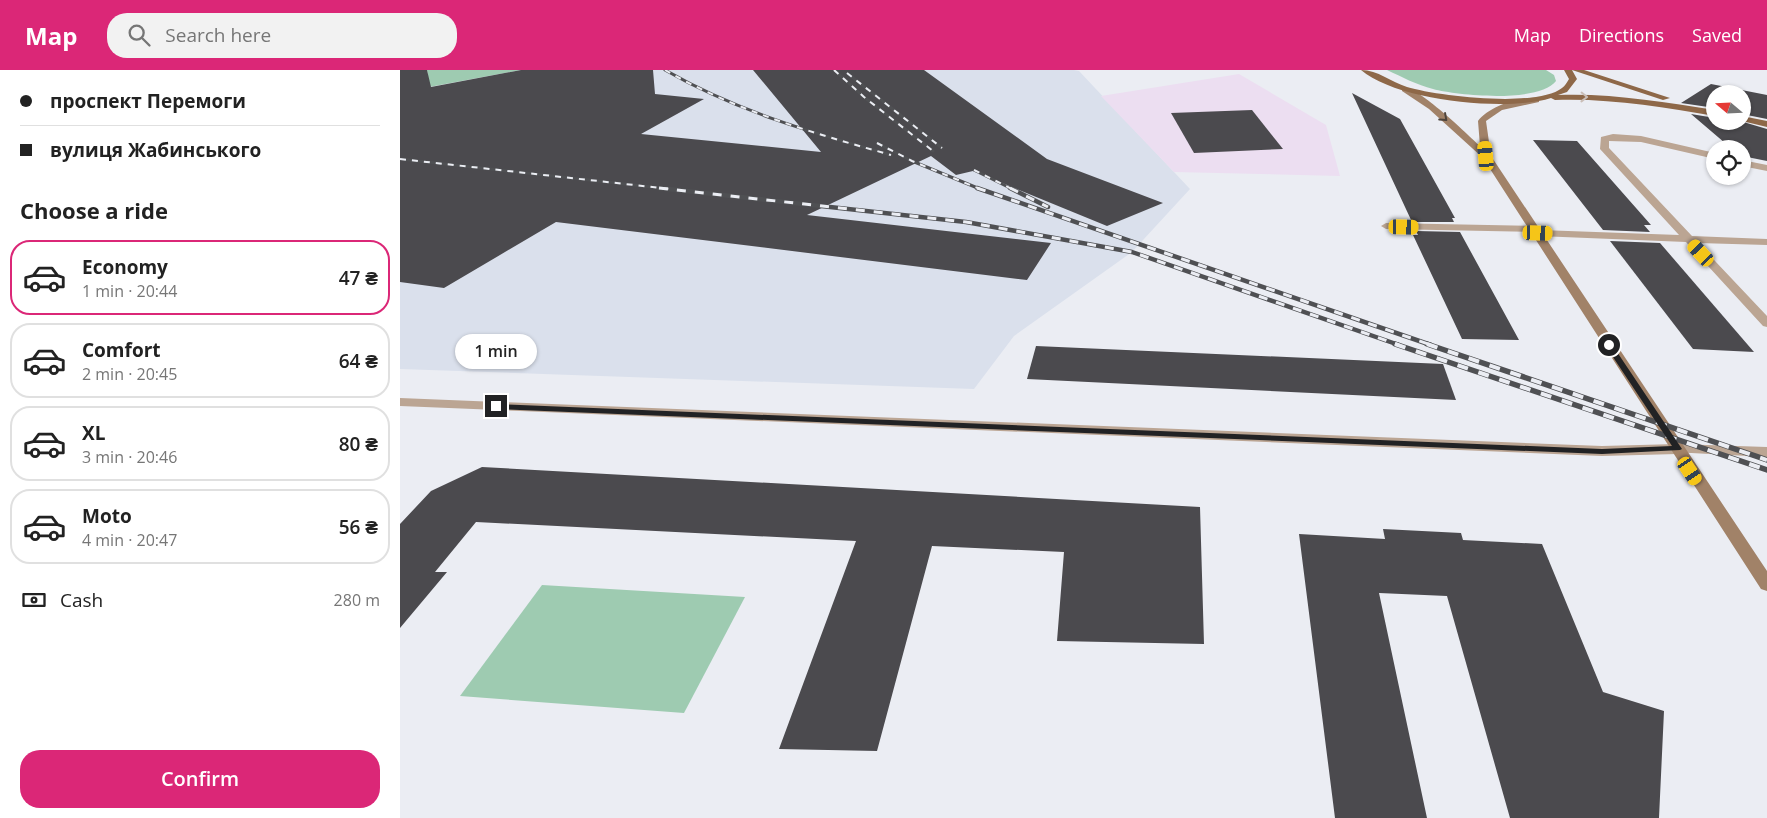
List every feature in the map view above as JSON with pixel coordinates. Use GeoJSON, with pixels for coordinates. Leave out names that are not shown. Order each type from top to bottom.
{"type":"FeatureCollection","features":[{"type":"Feature","properties":{"kind":"main road"},"geometry":{"type":"LineString","coordinates":[[1365,70],[1405,89],[1432,107],[1486,156],[1767,585]]}},
{"type":"Feature","properties":{"kind":"main road"},"geometry":{"type":"LineString","coordinates":[[1486,156],[1482,121],[1488,114],[1500,108],[1565,91],[1572,85],[1573,79],[1568,70]]}},
{"type":"Feature","properties":{"kind":"main road"},"geometry":{"type":"LineString","coordinates":[[1576,70],[1706,110]]}},
{"type":"Feature","properties":{"kind":"main road"},"geometry":{"type":"LineString","coordinates":[[1405,89],[1469,99],[1536,100],[1582,96],[1614,98],[1706,112]]}},
{"type":"Feature","properties":{"kind":"main road"},"geometry":{"type":"LineString","coordinates":[[1751,120],[1767,124]]}},
{"type":"Feature","properties":{"kind":"street"},"geometry":{"type":"LineString","coordinates":[[1706,154],[1634,138],[1609,137],[1604,139],[1605,149],[1767,324]]}},
{"type":"Feature","properties":{"kind":"street"},"geometry":{"type":"LineString","coordinates":[[1751,165],[1767,168]]}},
{"type":"Feature","properties":{"kind":"street"},"geometry":{"type":"LineString","coordinates":[[1386,226],[1767,242]]}},
{"type":"Feature","properties":{"kind":"street"},"geometry":{"type":"LineString","coordinates":[[400,402],[1602,451],[1678,449],[1767,452]]}},
{"type":"Feature","properties":{"kind":"shaded area"},"geometry":{"type":"Polygon","coordinates":[[[521,70],[1074,70],[1079,71],[1190,189],[1132,252],[1014,336],[974,389],[400,369],[400,93],[521,70]]]}},
{"type":"Feature","properties":{"kind":"shaded area"},"geometry":{"type":"Polygon","coordinates":[[[1239,74],[1326,125],[1340,176],[1174,172],[1101,96],[1239,74]]]}},
{"type":"Feature","properties":{"kind":"green space"},"geometry":{"type":"Polygon","coordinates":[[[427,70],[521,70],[413,90],[428,76],[427,70]]]}},
{"type":"Feature","properties":{"kind":"green space"},"geometry":{"type":"Polygon","coordinates":[[[1387,70],[1546,70],[1554,75],[1556,81],[1547,88],[1533,93],[1498,96],[1461,94],[1433,89],[1387,70]]]}},
{"type":"Feature","properties":{"kind":"green space"},"geometry":{"type":"Polygon","coordinates":[[[542,585],[745,597],[684,713],[460,696],[542,585]]]}},
{"type":"Feature","properties":{"kind":"building"},"geometry":{"type":"Polygon","coordinates":[[[400,70],[427,70],[431,87],[521,70],[653,70],[655,94],[704,99],[641,134],[821,152],[753,70],[924,70],[1047,159],[1163,203],[1107,226],[973,171],[956,175],[931,156],[807,215],[1051,243],[1027,280],[556,222],[444,288],[400,282],[400,70]]]}},
{"type":"Feature","properties":{"kind":"building"},"geometry":{"type":"Polygon","coordinates":[[[1706,87],[1706,107],[1681,103],[1706,87]]]}},
{"type":"Feature","properties":{"kind":"building"},"geometry":{"type":"Polygon","coordinates":[[[1751,92],[1767,95],[1767,119],[1751,116],[1751,92]]]}},
{"type":"Feature","properties":{"kind":"building"},"geometry":{"type":"Polygon","coordinates":[[[1352,93],[1400,119],[1455,218],[1452,218],[1454,222],[1412,222],[1352,93]]]}},
{"type":"Feature","properties":{"kind":"building"},"geometry":{"type":"Polygon","coordinates":[[[1252,110],[1283,149],[1194,153],[1171,113],[1252,110]]]}},
{"type":"Feature","properties":{"kind":"building"},"geometry":{"type":"Polygon","coordinates":[[[1691,114],[1706,116],[1706,127],[1691,114]]]}},
{"type":"Feature","properties":{"kind":"building"},"geometry":{"type":"Polygon","coordinates":[[[1751,124],[1767,129],[1767,161],[1751,158],[1751,140],[1721,140],[1710,130],[1751,130],[1751,124]]]}},
{"type":"Feature","properties":{"kind":"building"},"geometry":{"type":"Polygon","coordinates":[[[1533,140],[1577,141],[1651,225],[1644,225],[1650,232],[1603,230],[1533,140]]]}},
{"type":"Feature","properties":{"kind":"building"},"geometry":{"type":"Polygon","coordinates":[[[1416,231],[1460,232],[1519,340],[1462,339],[1413,235],[1418,235],[1416,231]]]}},
{"type":"Feature","properties":{"kind":"building"},"geometry":{"type":"Polygon","coordinates":[[[1610,241],[1660,243],[1754,352],[1693,349],[1610,241]]]}},
{"type":"Feature","properties":{"kind":"building"},"geometry":{"type":"Polygon","coordinates":[[[1036,346],[1443,364],[1456,400],[1027,379],[1036,346]]]}},
{"type":"Feature","properties":{"kind":"building"},"geometry":{"type":"Polygon","coordinates":[[[482,467],[1200,507],[1204,644],[1057,641],[1064,552],[932,546],[877,751],[779,749],[856,541],[476,522],[435,572],[447,572],[400,628],[400,524],[431,491],[482,467]]]}},
{"type":"Feature","properties":{"kind":"building"},"geometry":{"type":"Polygon","coordinates":[[[1383,529],[1461,533],[1463,540],[1542,544],[1603,692],[1664,711],[1659,818],[1510,818],[1447,596],[1379,593],[1427,818],[1335,818],[1299,534],[1385,539],[1383,529]]]}},
{"type":"Feature","properties":{"kind":"railway"},"geometry":{"type":"LineString","coordinates":[[665,70],[692,85],[775,120],[891,155]]}},
{"type":"Feature","properties":{"kind":"railway"},"geometry":{"type":"LineString","coordinates":[[834,70],[864,97],[933,151]]}},
{"type":"Feature","properties":{"kind":"railway"},"geometry":{"type":"LineString","coordinates":[[847,73],[942,148]]}},
{"type":"Feature","properties":{"kind":"railway"},"geometry":{"type":"LineString","coordinates":[[877,143],[912,161],[980,189]]}},
{"type":"Feature","properties":{"kind":"railway"},"geometry":{"type":"LineString","coordinates":[[400,159],[670,189]]}},
{"type":"Feature","properties":{"kind":"railway"},"geometry":{"type":"LineString","coordinates":[[974,170],[1048,207]]}},
{"type":"Feature","properties":{"kind":"railway"},"geometry":{"type":"LineString","coordinates":[[659,188],[966,222],[1132,252],[1399,345]]}},
{"type":"Feature","properties":{"kind":"railway"},"geometry":{"type":"LineString","coordinates":[[977,188],[1431,345]]}},
{"type":"Feature","properties":{"kind":"railway"},"geometry":{"type":"LineString","coordinates":[[1395,344],[1767,470]]}},
{"type":"Feature","properties":{"kind":"railway"},"geometry":{"type":"LineString","coordinates":[[1427,344],[1767,460]]}},
{"type":"Feature","properties":{"kind":"route"},"geometry":{"type":"LineString","coordinates":[[496,406],[1602,451],[1678,449],[1609,345]]}}]}
